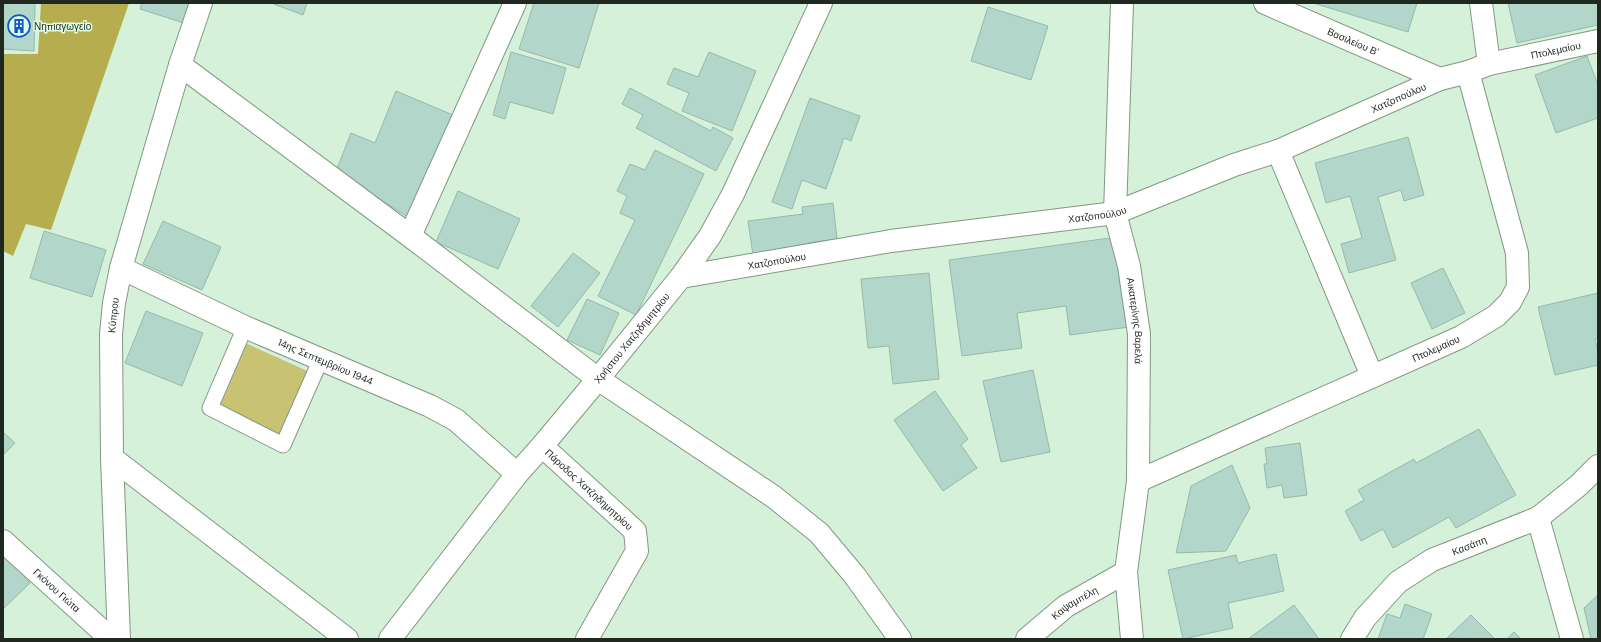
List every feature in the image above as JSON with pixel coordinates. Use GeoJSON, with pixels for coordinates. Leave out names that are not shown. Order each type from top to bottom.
{"type":"FeatureCollection","features":[{"type":"Feature","properties":{"kind":"street","name":"Κύπρου"},"geometry":{"type":"LineString","coordinates":[[119,639],[112,458],[111,334],[114,303],[121,268],[180,65],[201,3]]}},
{"type":"Feature","properties":{"kind":"street"},"geometry":{"type":"LineString","coordinates":[[410,236],[515,3]]}},
{"type":"Feature","properties":{"kind":"street","name":"Χρήστου Χατζηδημητρίου"},"geometry":{"type":"LineString","coordinates":[[390,639],[516,474],[542,446],[598,379],[681,277],[710,236],[733,194],[821,3]]}},
{"type":"Feature","properties":{"kind":"street","name":"Αικατερίνης Βαρελά"},"geometry":{"type":"LineString","coordinates":[[1122,3],[1115,213],[1129,266],[1138,334],[1138,481],[1126,572],[1132,639]]}},
{"type":"Feature","properties":{"kind":"street","name":"Βασιλείου Β'"},"geometry":{"type":"LineString","coordinates":[[1265,3],[1440,79]]}},
{"type":"Feature","properties":{"kind":"street"},"geometry":{"type":"LineString","coordinates":[[1481,3],[1489,64]]}},
{"type":"Feature","properties":{"kind":"street","name":"Πτολεμαίου"},"geometry":{"type":"LineString","coordinates":[[1489,64],[1598,41]]}},
{"type":"Feature","properties":{"kind":"street","name":"Χατζοπούλου"},"geometry":{"type":"LineString","coordinates":[[681,277],[891,241],[1115,213],[1234,165],[1278,151],[1440,79],[1468,72],[1489,64]]}},
{"type":"Feature","properties":{"kind":"street"},"geometry":{"type":"LineString","coordinates":[[180,65],[410,236],[598,379],[774,497],[819,533],[855,576],[900,639]]}},
{"type":"Feature","properties":{"kind":"street","name":"Πτολεμαίου"},"geometry":{"type":"LineString","coordinates":[[1138,481],[1461,337],[1496,316],[1510,302],[1518,287],[1516,253],[1468,72]]}},
{"type":"Feature","properties":{"kind":"street"},"geometry":{"type":"LineString","coordinates":[[1278,151],[1372,376]]}},
{"type":"Feature","properties":{"kind":"street","name":"14ης Σεπτεμβρίου 1944"},"geometry":{"type":"LineString","coordinates":[[121,268],[246,327],[430,406],[456,420],[516,474]]}},
{"type":"Feature","properties":{"kind":"street","name":"Πάροδος Χατζηδημητρίου"},"geometry":{"type":"LineString","coordinates":[[542,446],[635,531],[637,551],[587,639]]}},
{"type":"Feature","properties":{"kind":"street"},"geometry":{"type":"LineString","coordinates":[[112,458],[347,639]]}},
{"type":"Feature","properties":{"kind":"street","name":"Κασάπη"},"geometry":{"type":"LineString","coordinates":[[1352,639],[1365,618],[1398,582],[1432,560],[1538,518],[1598,466]]}},
{"type":"Feature","properties":{"kind":"street"},"geometry":{"type":"LineString","coordinates":[[1538,518],[1572,639]]}},
{"type":"Feature","properties":{"kind":"street","name":"Γκόνου Γιώτα"},"geometry":{"type":"LineString","coordinates":[[3,541],[111,639]]}},
{"type":"Feature","properties":{"kind":"street","name":"Καψαμπέλη"},"geometry":{"type":"LineString","coordinates":[[1027,639],[1066,606],[1126,572]]}},
{"type":"Feature","properties":{"kind":"lane"},"geometry":{"type":"LineString","coordinates":[[246,327],[210,408],[283,445],[321,359]]}},
{"type":"Feature","properties":{"kind":"shaded area"},"geometry":{"type":"Polygon","coordinates":[[[41,3],[129,3],[51,230],[26,224],[13,256],[3,251],[3,54],[38,54],[41,3]]]}},
{"type":"Feature","properties":{"kind":"shaded area"},"geometry":{"type":"Polygon","coordinates":[[[243,342],[314,374],[283,443],[212,408],[243,342]]]}},
{"type":"Feature","properties":{"kind":"building","name":"Νηπιαγωγείο"},"geometry":{"type":"Polygon","coordinates":[[[3,3],[35,3],[34,51],[3,49],[3,3]]]}},
{"type":"Feature","properties":{"kind":"building"},"geometry":{"type":"Polygon","coordinates":[[[142,3],[193,3],[187,24],[140,9],[142,3]]]}},
{"type":"Feature","properties":{"kind":"building"},"geometry":{"type":"Polygon","coordinates":[[[271,3],[307,3],[303,15],[271,3]]]}},
{"type":"Feature","properties":{"kind":"building"},"geometry":{"type":"Polygon","coordinates":[[[534,3],[599,3],[579,68],[519,49],[534,3]]]}},
{"type":"Feature","properties":{"kind":"building"},"geometry":{"type":"Polygon","coordinates":[[[1313,3],[1417,3],[1408,32],[1313,3]]]}},
{"type":"Feature","properties":{"kind":"building"},"geometry":{"type":"Polygon","coordinates":[[[1508,3],[1598,3],[1598,25],[1517,43],[1508,3]]]}},
{"type":"Feature","properties":{"kind":"building"},"geometry":{"type":"Polygon","coordinates":[[[988,7],[1048,26],[1031,80],[971,61],[988,7]]]}},
{"type":"Feature","properties":{"kind":"building"},"geometry":{"type":"Polygon","coordinates":[[[511,52],[566,68],[553,114],[510,102],[505,119],[493,115],[511,52]]]}},
{"type":"Feature","properties":{"kind":"building"},"geometry":{"type":"Polygon","coordinates":[[[709,52],[756,71],[732,131],[682,111],[689,93],[667,84],[674,68],[698,77],[709,52]]]}},
{"type":"Feature","properties":{"kind":"building"},"geometry":{"type":"Polygon","coordinates":[[[1587,56],[1598,85],[1598,118],[1556,133],[1535,75],[1587,56]]]}},
{"type":"Feature","properties":{"kind":"building"},"geometry":{"type":"Polygon","coordinates":[[[630,88],[711,131],[713,127],[733,138],[716,171],[636,128],[643,115],[622,104],[630,88]]]}},
{"type":"Feature","properties":{"kind":"building"},"geometry":{"type":"Polygon","coordinates":[[[396,91],[453,115],[411,219],[336,171],[351,133],[375,143],[396,91]]]}},
{"type":"Feature","properties":{"kind":"building"},"geometry":{"type":"Polygon","coordinates":[[[810,98],[860,116],[851,141],[844,138],[826,189],[802,180],[792,209],[772,202],[810,98]]]}},
{"type":"Feature","properties":{"kind":"building"},"geometry":{"type":"Polygon","coordinates":[[[1408,137],[1424,195],[1404,201],[1401,190],[1378,197],[1396,260],[1349,273],[1341,244],[1362,238],[1350,196],[1326,203],[1315,163],[1408,137]]]}},
{"type":"Feature","properties":{"kind":"building"},"geometry":{"type":"Polygon","coordinates":[[[655,150],[704,174],[636,315],[598,296],[635,220],[620,213],[627,196],[617,191],[630,164],[645,170],[655,150]]]}},
{"type":"Feature","properties":{"kind":"building"},"geometry":{"type":"Polygon","coordinates":[[[458,191],[520,219],[498,269],[436,242],[458,191]]]}},
{"type":"Feature","properties":{"kind":"building"},"geometry":{"type":"Polygon","coordinates":[[[833,203],[837,239],[808,243],[809,255],[754,262],[748,221],[803,214],[802,207],[833,203]]]}},
{"type":"Feature","properties":{"kind":"building"},"geometry":{"type":"Polygon","coordinates":[[[163,221],[221,247],[202,290],[143,264],[163,221]]]}},
{"type":"Feature","properties":{"kind":"building"},"geometry":{"type":"Polygon","coordinates":[[[44,231],[106,250],[92,297],[30,278],[44,231]]]}},
{"type":"Feature","properties":{"kind":"building"},"geometry":{"type":"Polygon","coordinates":[[[1117,237],[1129,327],[1070,335],[1066,306],[1017,313],[1022,348],[962,356],[949,260],[1117,237]]]}},
{"type":"Feature","properties":{"kind":"building"},"geometry":{"type":"Polygon","coordinates":[[[573,253],[600,273],[558,327],[531,306],[573,253]]]}},
{"type":"Feature","properties":{"kind":"building"},"geometry":{"type":"Polygon","coordinates":[[[1443,268],[1465,313],[1432,329],[1411,283],[1443,268]]]}},
{"type":"Feature","properties":{"kind":"building"},"geometry":{"type":"Polygon","coordinates":[[[929,273],[939,379],[893,384],[889,346],[868,348],[861,279],[929,273]]]}},
{"type":"Feature","properties":{"kind":"building"},"geometry":{"type":"Polygon","coordinates":[[[1598,293],[1598,338],[1595,339],[1598,352],[1598,365],[1555,375],[1538,307],[1598,293]]]}},
{"type":"Feature","properties":{"kind":"building"},"geometry":{"type":"Polygon","coordinates":[[[587,299],[619,313],[600,355],[567,340],[587,299]]]}},
{"type":"Feature","properties":{"kind":"building"},"geometry":{"type":"Polygon","coordinates":[[[146,311],[203,333],[182,386],[125,363],[146,311]]]}},
{"type":"Feature","properties":{"kind":"building"},"geometry":{"type":"Polygon","coordinates":[[[1033,370],[1050,452],[1001,462],[983,381],[1033,370]]]}},
{"type":"Feature","properties":{"kind":"building"},"geometry":{"type":"Polygon","coordinates":[[[935,391],[968,439],[961,445],[977,468],[943,491],[894,420],[935,391]]]}},
{"type":"Feature","properties":{"kind":"building"},"geometry":{"type":"Polygon","coordinates":[[[1479,429],[1516,495],[1456,528],[1449,517],[1393,548],[1383,529],[1361,541],[1345,511],[1364,500],[1358,490],[1414,459],[1416,463],[1479,429]]]}},
{"type":"Feature","properties":{"kind":"building"},"geometry":{"type":"Polygon","coordinates":[[[3,432],[15,443],[3,455],[3,432]]]}},
{"type":"Feature","properties":{"kind":"building"},"geometry":{"type":"Polygon","coordinates":[[[1300,443],[1307,495],[1284,498],[1282,485],[1267,488],[1264,464],[1267,464],[1265,448],[1300,443]]]}},
{"type":"Feature","properties":{"kind":"building"},"geometry":{"type":"Polygon","coordinates":[[[1232,465],[1250,508],[1226,551],[1176,553],[1191,486],[1232,465]]]}},
{"type":"Feature","properties":{"kind":"building"},"geometry":{"type":"Polygon","coordinates":[[[3,554],[30,583],[3,609],[3,554]]]}},
{"type":"Feature","properties":{"kind":"building"},"geometry":{"type":"Polygon","coordinates":[[[1276,554],[1284,591],[1228,603],[1233,628],[1183,639],[1168,570],[1236,555],[1238,563],[1276,554]]]}},
{"type":"Feature","properties":{"kind":"building"},"geometry":{"type":"Polygon","coordinates":[[[1598,595],[1598,639],[1591,639],[1584,608],[1598,595]]]}},
{"type":"Feature","properties":{"kind":"building"},"geometry":{"type":"Polygon","coordinates":[[[1405,604],[1432,614],[1423,639],[1378,639],[1387,614],[1400,618],[1405,604]]]}},
{"type":"Feature","properties":{"kind":"building"},"geometry":{"type":"Polygon","coordinates":[[[1294,605],[1319,639],[1248,639],[1294,605]]]}},
{"type":"Feature","properties":{"kind":"building"},"geometry":{"type":"Polygon","coordinates":[[[1471,615],[1495,639],[1447,638],[1471,615]]]}},
{"type":"Feature","properties":{"kind":"building"},"geometry":{"type":"Polygon","coordinates":[[[1514,632],[1521,639],[1507,639],[1514,632]]]}},
{"type":"Feature","properties":{"kind":"place","name":"Νηπιαγωγείο"},"geometry":{"type":"Point","coordinates":[19,26]}}]}
